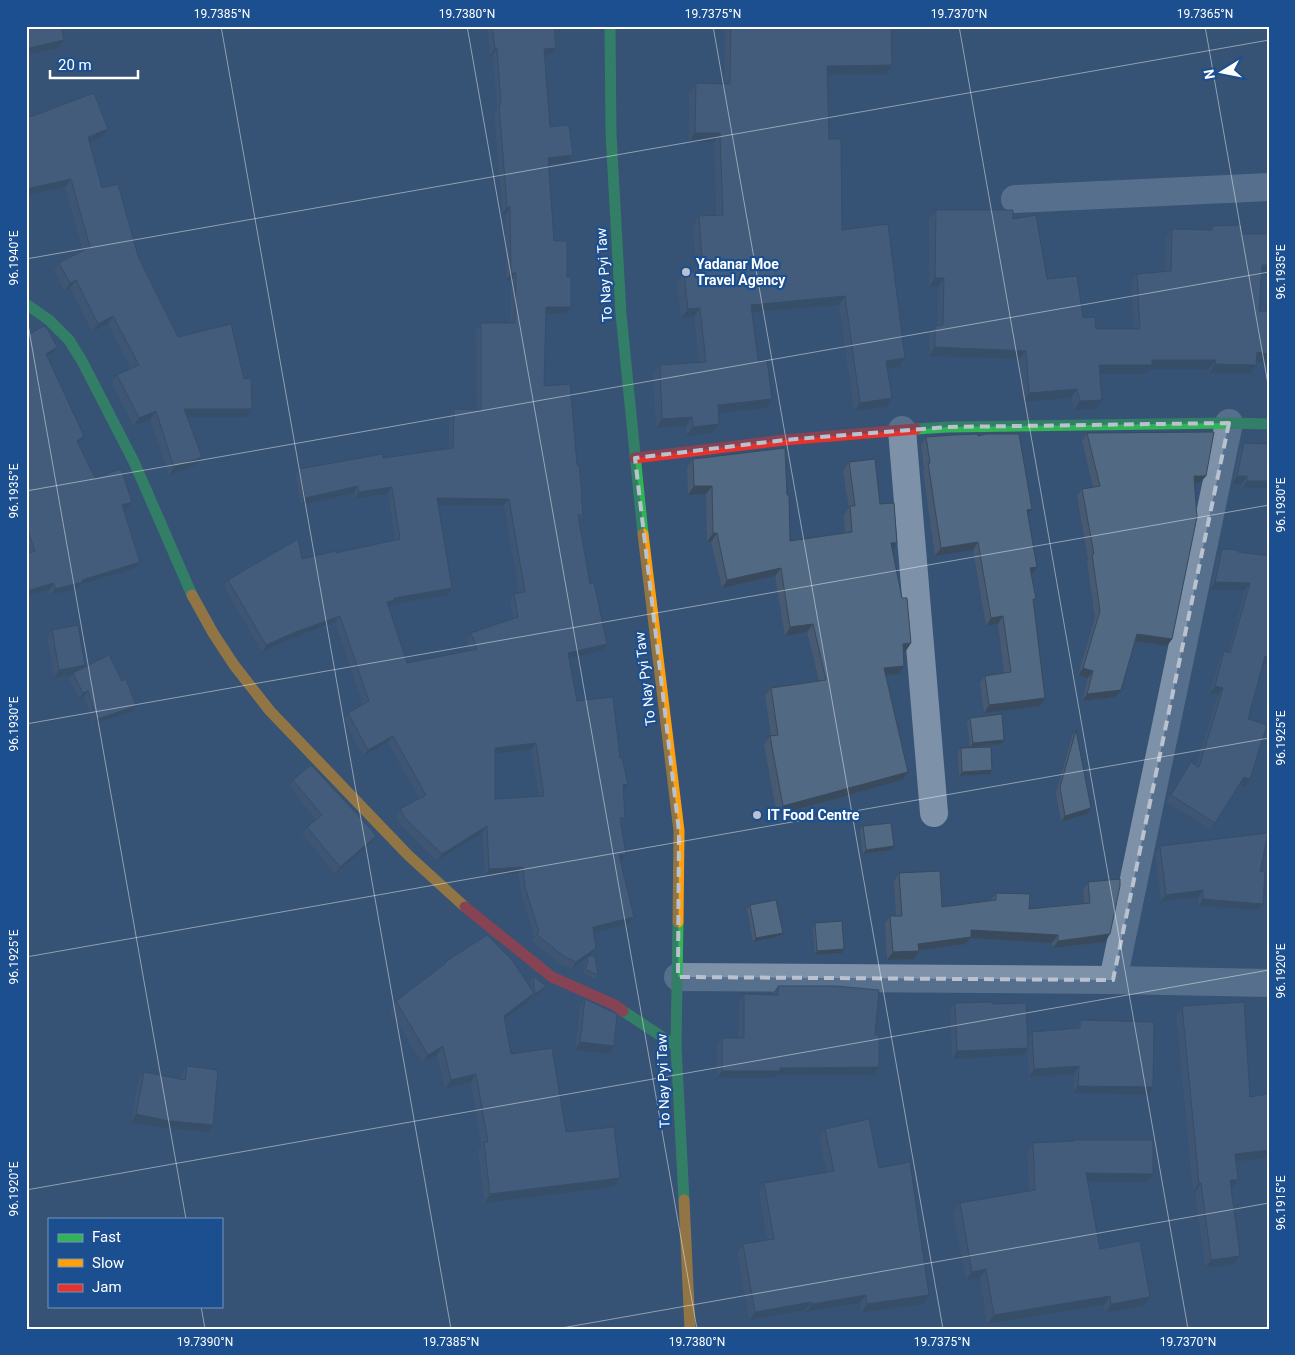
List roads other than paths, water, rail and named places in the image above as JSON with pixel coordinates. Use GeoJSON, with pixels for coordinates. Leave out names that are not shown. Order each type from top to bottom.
{"type":"FeatureCollection","features":[{"type":"Feature","properties":{"kind":"street","name":"To Nay Pyi Taw"},"geometry":{"type":"LineString","coordinates":[[610,26],[611,134],[620,285],[635,458],[679,831],[676,1046],[690,1329]]}},
{"type":"Feature","properties":{"kind":"street"},"geometry":{"type":"LineString","coordinates":[[1015,199],[1269,187]]}},
{"type":"Feature","properties":{"kind":"street"},"geometry":{"type":"LineString","coordinates":[[26,304],[49,320],[69,340],[82,360],[134,462],[194,600],[234,665],[270,711],[389,836],[466,909],[552,977],[615,1005],[676,1046]]}},
{"type":"Feature","properties":{"kind":"street"},"geometry":{"type":"LineString","coordinates":[[1113,980],[1229,423]]}},
{"type":"Feature","properties":{"kind":"street"},"geometry":{"type":"LineString","coordinates":[[635,458],[784,440],[947,427],[1269,424]]}},
{"type":"Feature","properties":{"kind":"street"},"geometry":{"type":"LineString","coordinates":[[902,430],[934,812]]}},
{"type":"Feature","properties":{"kind":"street"},"geometry":{"type":"LineString","coordinates":[[678,977],[1113,980],[1269,984]]}},
{"type":"Feature","properties":{"kind":"place","name":"Yadanar Moe Travel Agency"},"geometry":{"type":"Point","coordinates":[686,272]}},
{"type":"Feature","properties":{"kind":"place","name":"IT Food Centre"},"geometry":{"type":"Point","coordinates":[757,815]}}]}
